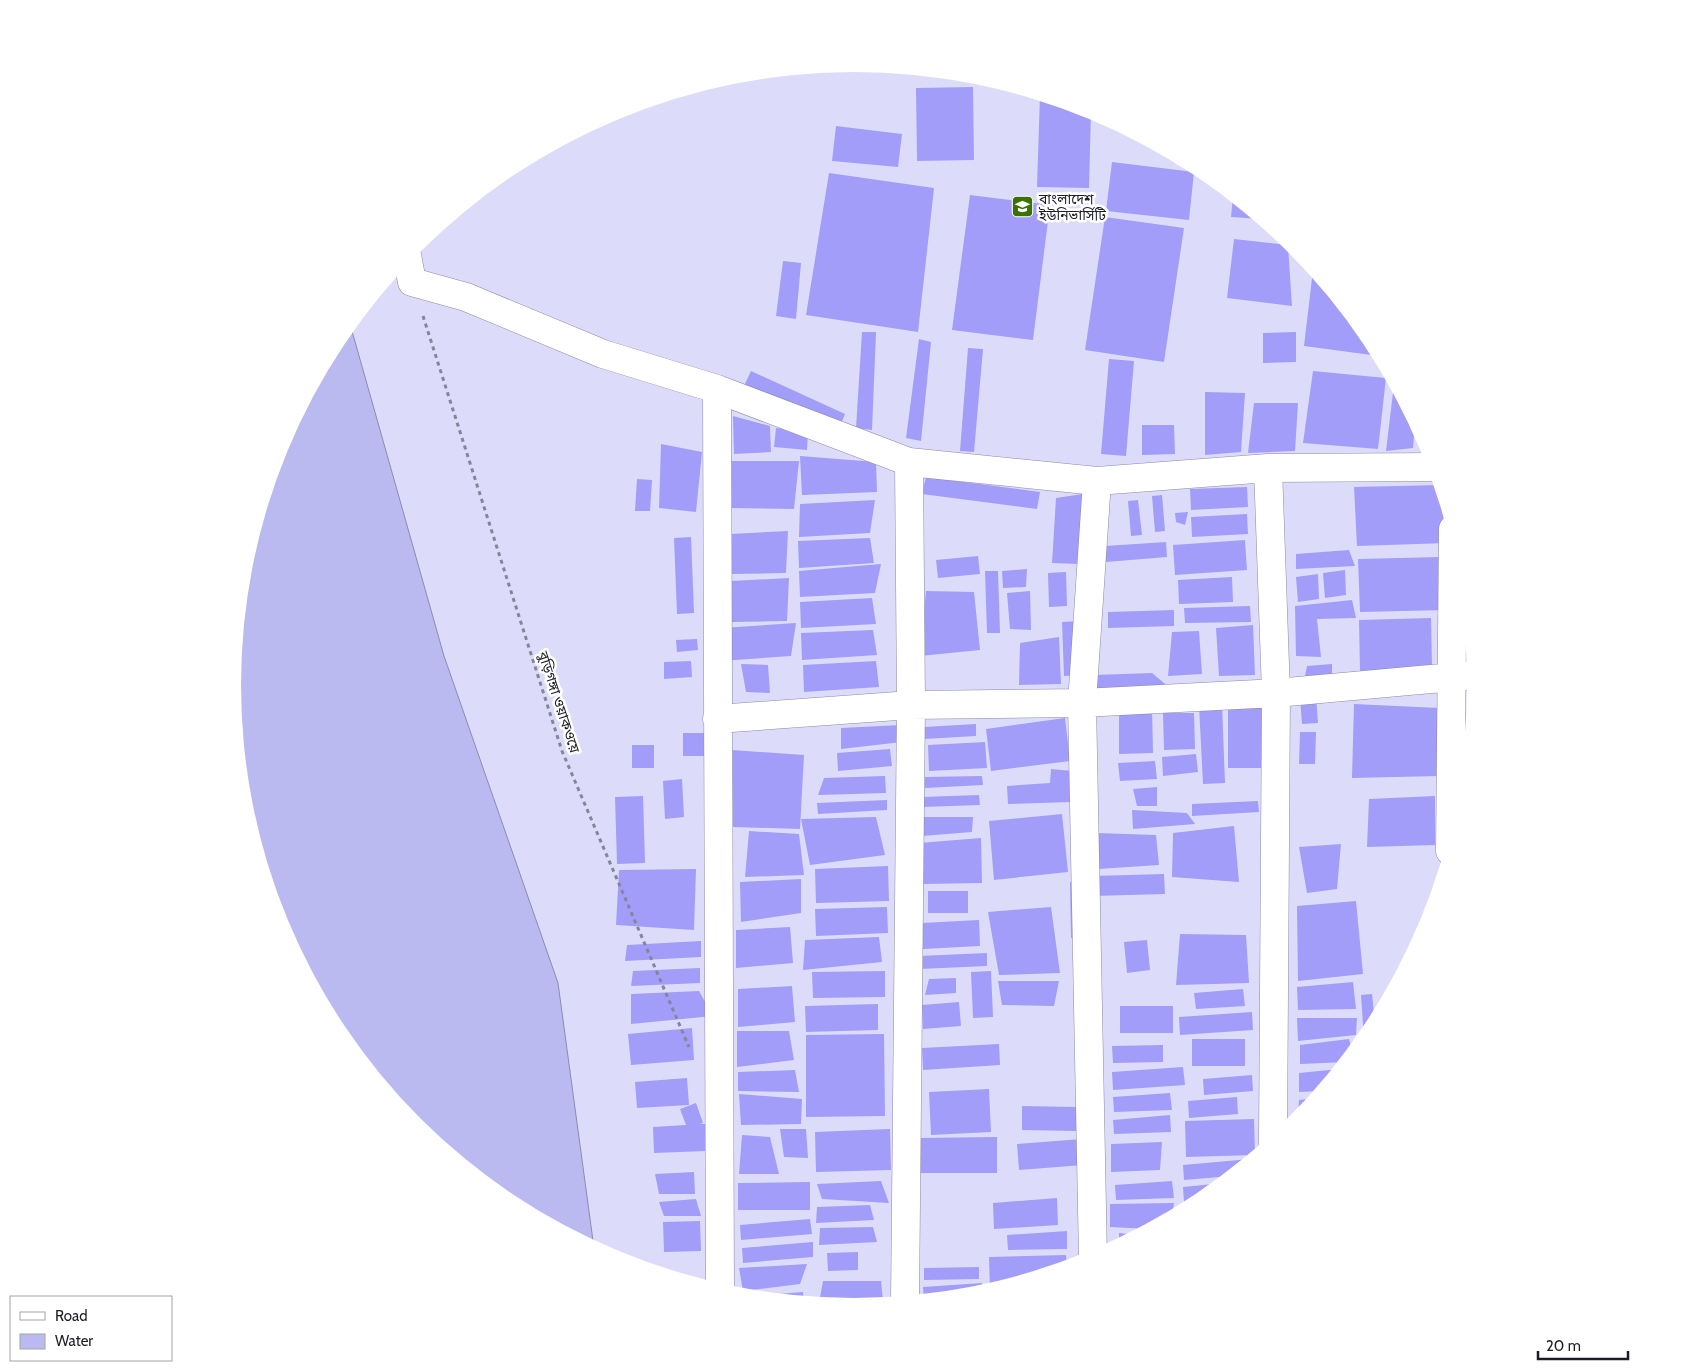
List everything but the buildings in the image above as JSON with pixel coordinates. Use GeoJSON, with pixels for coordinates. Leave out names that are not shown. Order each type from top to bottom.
{"type":"FeatureCollection","features":[{"type":"Feature","properties":{"kind":"street"},"geometry":{"type":"LineString","coordinates":[[409,265],[412,282],[466,297],[603,354],[717,389],[909,462],[1097,480],[1268,468],[1426,467]]}},
{"type":"Feature","properties":{"kind":"street"},"geometry":{"type":"LineString","coordinates":[[717,389],[720,1284]]}},
{"type":"Feature","properties":{"kind":"street"},"geometry":{"type":"LineString","coordinates":[[905,1296],[911,705],[909,462]]}},
{"type":"Feature","properties":{"kind":"street"},"geometry":{"type":"LineString","coordinates":[[1268,468],[1276,693],[1273,1132]]}},
{"type":"Feature","properties":{"kind":"street"},"geometry":{"type":"LineString","coordinates":[[1094,1250],[1082,702],[1097,480]]}},
{"type":"Feature","properties":{"kind":"street"},"geometry":{"type":"LineString","coordinates":[[1453,815],[1463,676],[1456,571]]}},
{"type":"Feature","properties":{"kind":"street"},"geometry":{"type":"LineString","coordinates":[[717,719],[911,705],[1082,702],[1276,693],[1463,676]]}},
{"type":"Feature","properties":{"kind":"path","name":"বুড়িগঙ্গা ওয়াকওয়ে"},"geometry":{"type":"LineString","coordinates":[[412,282],[562,751],[692,1053]]}},
{"type":"Feature","properties":{"kind":"water"},"geometry":{"type":"Polygon","coordinates":[[[353,333],[444,656],[558,983],[593,1240],[547,1216],[481,1172],[421,1119],[393,1090],[344,1026],[304,957],[274,883],[262,844],[246,766],[242,726],[242,645],[246,605],[262,527],[288,451],[304,414],[323,379],[353,333]]]}},
{"type":"Feature","properties":{"kind":"place","name":"বাংলাদেশ ইউনিভার্সিটি"},"geometry":{"type":"Point","coordinates":[1023,207]}}]}
